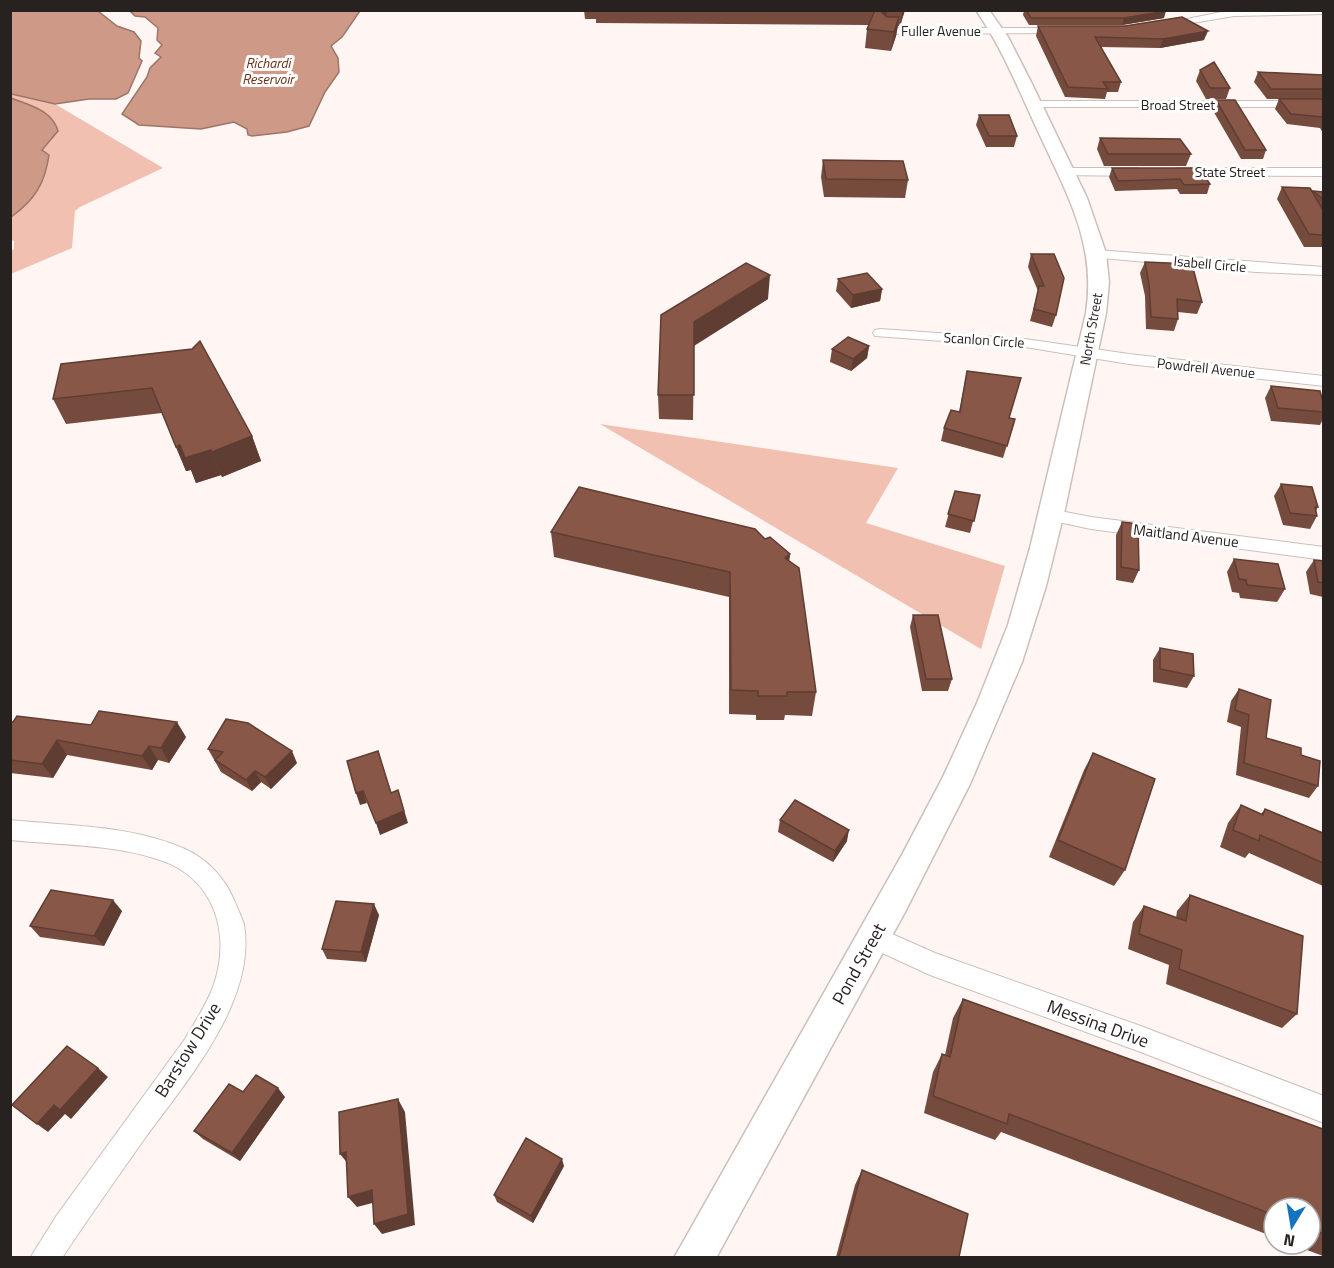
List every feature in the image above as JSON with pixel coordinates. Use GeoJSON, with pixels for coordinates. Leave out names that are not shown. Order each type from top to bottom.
{"type":"FeatureCollection","features":[{"type":"Feature","properties":{"kind":"main road","name":"North Street"},"geometry":{"type":"LineString","coordinates":[[982,10],[998,31],[1085,216],[1096,254],[1098,296],[1088,353],[1037,570],[1007,663]]}},
{"type":"Feature","properties":{"kind":"main road","name":"Pond Street"},"geometry":{"type":"LineString","coordinates":[[694,1257],[874,937],[949,797],[1007,663]]}},
{"type":"Feature","properties":{"kind":"street"},"geometry":{"type":"LineString","coordinates":[[1150,27],[1234,13],[1323,11]]}},
{"type":"Feature","properties":{"kind":"street","name":"Fuller Avenue"},"geometry":{"type":"LineString","coordinates":[[885,31],[1079,31]]}},
{"type":"Feature","properties":{"kind":"street","name":"Broad Street"},"geometry":{"type":"LineString","coordinates":[[1033,104],[1323,104]]}},
{"type":"Feature","properties":{"kind":"street","name":"State Street"},"geometry":{"type":"LineString","coordinates":[[1065,172],[1323,172]]}},
{"type":"Feature","properties":{"kind":"street","name":"Isabell Circle"},"geometry":{"type":"LineString","coordinates":[[1096,254],[1256,268],[1323,271]]}},
{"type":"Feature","properties":{"kind":"street","name":"Scanlon Circle"},"geometry":{"type":"LineString","coordinates":[[880,333],[1025,343],[1088,353]]}},
{"type":"Feature","properties":{"kind":"street","name":"Powdrell Avenue"},"geometry":{"type":"LineString","coordinates":[[1088,353],[1323,381]]}},
{"type":"Feature","properties":{"kind":"street","name":"Maitland Avenue"},"geometry":{"type":"LineString","coordinates":[[1050,515],[1091,524],[1323,554]]}},
{"type":"Feature","properties":{"kind":"street","name":"Barstow Drive"},"geometry":{"type":"LineString","coordinates":[[10,830],[133,845],[176,855],[205,875],[217,890],[226,904],[234,936],[233,954],[221,996],[199,1038],[44,1257]]}},
{"type":"Feature","properties":{"kind":"street","name":"Messina Drive"},"geometry":{"type":"LineString","coordinates":[[874,937],[930,963],[1138,1038],[1323,1110]]}},
{"type":"Feature","properties":{"kind":"shaded area"},"geometry":{"type":"Polygon","coordinates":[[[10,94],[55,104],[163,168],[80,207],[75,211],[72,248],[11,274],[11,251],[14,249],[14,241],[11,240],[11,217],[33,197],[42,182],[49,155],[42,150],[48,144],[53,119],[11,98],[10,94]]]}},
{"type":"Feature","properties":{"kind":"shaded area"},"geometry":{"type":"Polygon","coordinates":[[[600,424],[898,468],[866,523],[1005,566],[981,649],[600,424]]]}},
{"type":"Feature","properties":{"kind":"water"},"geometry":{"type":"Polygon","coordinates":[[[10,11],[98,11],[117,26],[134,32],[141,41],[139,58],[142,61],[128,93],[116,99],[89,99],[55,104],[11,94],[10,11]]]}},
{"type":"Feature","properties":{"kind":"water","name":"Richardi Reservoir"},"geometry":{"type":"Polygon","coordinates":[[[130,11],[360,11],[342,37],[331,46],[338,58],[339,72],[325,92],[309,126],[287,132],[252,136],[248,135],[247,129],[234,122],[201,129],[139,125],[122,114],[147,77],[150,68],[161,57],[155,53],[162,45],[157,40],[158,28],[145,17],[135,16],[130,11]]]}},
{"type":"Feature","properties":{"kind":"water"},"geometry":{"type":"Polygon","coordinates":[[[11,98],[45,113],[51,118],[58,131],[42,150],[49,155],[45,174],[38,190],[11,217],[11,98]]]}},
{"type":"Feature","properties":{"kind":"building"},"geometry":{"type":"Polygon","coordinates":[[[875,10],[882,10],[880,11],[887,17],[899,17],[894,32],[867,29],[875,10]]]}},
{"type":"Feature","properties":{"kind":"building"},"geometry":{"type":"Polygon","coordinates":[[[1026,10],[1166,11],[1124,18],[1031,18],[1026,10]]]}},
{"type":"Feature","properties":{"kind":"building"},"geometry":{"type":"Polygon","coordinates":[[[1182,17],[1208,31],[1163,39],[1095,37],[1121,82],[1103,82],[1108,89],[1068,87],[1038,26],[1125,26],[1182,17]]]}},
{"type":"Feature","properties":{"kind":"building"},"geometry":{"type":"Polygon","coordinates":[[[1214,62],[1230,88],[1210,88],[1200,70],[1214,62]]]}},
{"type":"Feature","properties":{"kind":"building"},"geometry":{"type":"Polygon","coordinates":[[[1258,72],[1323,75],[1323,89],[1271,89],[1258,72]]]}},
{"type":"Feature","properties":{"kind":"building"},"geometry":{"type":"Polygon","coordinates":[[[1279,99],[1323,99],[1323,117],[1291,114],[1279,99]]]}},
{"type":"Feature","properties":{"kind":"building"},"geometry":{"type":"Polygon","coordinates":[[[1216,100],[1235,100],[1266,150],[1245,150],[1216,100]]]}},
{"type":"Feature","properties":{"kind":"building"},"geometry":{"type":"Polygon","coordinates":[[[979,115],[1009,115],[1017,136],[989,136],[979,115]]]}},
{"type":"Feature","properties":{"kind":"building"},"geometry":{"type":"Polygon","coordinates":[[[1100,138],[1180,139],[1191,154],[1108,154],[1100,138]]]}},
{"type":"Feature","properties":{"kind":"building"},"geometry":{"type":"Polygon","coordinates":[[[823,160],[903,161],[908,180],[826,179],[823,160]]]}},
{"type":"Feature","properties":{"kind":"building"},"geometry":{"type":"Polygon","coordinates":[[[1112,168],[1199,168],[1210,184],[1184,185],[1180,179],[1118,181],[1112,168]]]}},
{"type":"Feature","properties":{"kind":"building"},"geometry":{"type":"Polygon","coordinates":[[[1282,187],[1310,188],[1323,210],[1323,235],[1309,234],[1282,187]]]}},
{"type":"Feature","properties":{"kind":"building"},"geometry":{"type":"Polygon","coordinates":[[[1313,191],[1323,192],[1323,199],[1313,191]]]}},
{"type":"Feature","properties":{"kind":"building"},"geometry":{"type":"Polygon","coordinates":[[[1031,254],[1054,254],[1064,278],[1056,315],[1034,309],[1039,286],[1044,286],[1031,254]]]}},
{"type":"Feature","properties":{"kind":"building"},"geometry":{"type":"Polygon","coordinates":[[[1145,262],[1192,264],[1202,302],[1177,299],[1178,319],[1151,317],[1145,262]]]}},
{"type":"Feature","properties":{"kind":"building"},"geometry":{"type":"Polygon","coordinates":[[[746,263],[770,275],[694,322],[694,395],[658,395],[661,315],[746,263]]]}},
{"type":"Feature","properties":{"kind":"building"},"geometry":{"type":"Polygon","coordinates":[[[867,273],[882,289],[853,295],[838,279],[867,273]]]}},
{"type":"Feature","properties":{"kind":"building"},"geometry":{"type":"Polygon","coordinates":[[[848,337],[869,346],[853,359],[832,349],[848,337]]]}},
{"type":"Feature","properties":{"kind":"building"},"geometry":{"type":"Polygon","coordinates":[[[200,341],[252,436],[212,452],[211,450],[185,458],[180,445],[176,447],[152,388],[53,399],[61,364],[192,349],[200,341]]]}},
{"type":"Feature","properties":{"kind":"building"},"geometry":{"type":"Polygon","coordinates":[[[967,371],[1021,378],[1009,418],[1015,419],[1007,446],[944,428],[951,410],[960,412],[967,371]]]}},
{"type":"Feature","properties":{"kind":"building"},"geometry":{"type":"Polygon","coordinates":[[[1271,386],[1320,391],[1323,412],[1278,408],[1271,386]]]}},
{"type":"Feature","properties":{"kind":"building"},"geometry":{"type":"Polygon","coordinates":[[[1281,484],[1312,487],[1318,507],[1315,507],[1317,516],[1290,513],[1281,484]]]}},
{"type":"Feature","properties":{"kind":"building"},"geometry":{"type":"Polygon","coordinates":[[[579,487],[755,529],[765,539],[770,537],[790,554],[785,558],[799,568],[816,692],[787,692],[787,696],[758,696],[758,691],[731,690],[730,572],[551,532],[579,487]]]}},
{"type":"Feature","properties":{"kind":"building"},"geometry":{"type":"Polygon","coordinates":[[[955,491],[980,495],[974,521],[948,514],[955,491]]]}},
{"type":"Feature","properties":{"kind":"building"},"geometry":{"type":"Polygon","coordinates":[[[1122,522],[1138,524],[1139,570],[1121,567],[1122,522]]]}},
{"type":"Feature","properties":{"kind":"building"},"geometry":{"type":"Polygon","coordinates":[[[1234,559],[1278,564],[1285,589],[1247,585],[1246,580],[1239,579],[1234,559]]]}},
{"type":"Feature","properties":{"kind":"building"},"geometry":{"type":"Polygon","coordinates":[[[1314,560],[1323,561],[1323,583],[1318,582],[1314,560]]]}},
{"type":"Feature","properties":{"kind":"building"},"geometry":{"type":"Polygon","coordinates":[[[913,615],[938,615],[952,679],[926,679],[913,615]]]}},
{"type":"Feature","properties":{"kind":"building"},"geometry":{"type":"Polygon","coordinates":[[[1160,648],[1193,654],[1194,676],[1160,669],[1160,648]]]}},
{"type":"Feature","properties":{"kind":"building"},"geometry":{"type":"Polygon","coordinates":[[[1239,689],[1271,700],[1266,738],[1301,748],[1301,755],[1320,761],[1318,786],[1244,763],[1249,715],[1235,710],[1239,689]]]}},
{"type":"Feature","properties":{"kind":"building"},"geometry":{"type":"Polygon","coordinates":[[[99,711],[177,722],[161,748],[149,746],[142,756],[57,740],[42,764],[10,760],[10,722],[13,722],[17,716],[91,725],[99,711]]]}},
{"type":"Feature","properties":{"kind":"building"},"geometry":{"type":"Polygon","coordinates":[[[226,719],[248,723],[292,751],[265,777],[255,771],[246,780],[215,760],[223,752],[208,749],[226,719]]]}},
{"type":"Feature","properties":{"kind":"building"},"geometry":{"type":"Polygon","coordinates":[[[378,751],[391,793],[398,790],[404,811],[376,823],[363,791],[356,793],[347,761],[378,751]]]}},
{"type":"Feature","properties":{"kind":"building"},"geometry":{"type":"Polygon","coordinates":[[[1093,753],[1155,779],[1125,870],[1058,840],[1093,753]]]}},
{"type":"Feature","properties":{"kind":"building"},"geometry":{"type":"Polygon","coordinates":[[[795,800],[849,830],[835,851],[780,820],[795,800]]]}},
{"type":"Feature","properties":{"kind":"building"},"geometry":{"type":"Polygon","coordinates":[[[1241,805],[1263,815],[1265,809],[1323,833],[1323,863],[1260,835],[1259,841],[1233,830],[1241,805]]]}},
{"type":"Feature","properties":{"kind":"building"},"geometry":{"type":"Polygon","coordinates":[[[51,890],[113,900],[94,936],[30,926],[51,890]]]}},
{"type":"Feature","properties":{"kind":"building"},"geometry":{"type":"Polygon","coordinates":[[[1190,895],[1303,936],[1297,1014],[1179,969],[1182,950],[1139,934],[1144,906],[1186,921],[1190,895]]]}},
{"type":"Feature","properties":{"kind":"building"},"geometry":{"type":"Polygon","coordinates":[[[336,901],[374,904],[361,952],[322,949],[336,901]]]}},
{"type":"Feature","properties":{"kind":"building"},"geometry":{"type":"Polygon","coordinates":[[[963,999],[1323,1129],[1323,1234],[1322,1196],[1262,1196],[1262,1210],[1009,1114],[1007,1124],[933,1096],[942,1054],[950,1057],[963,999]]]}},
{"type":"Feature","properties":{"kind":"building"},"geometry":{"type":"Polygon","coordinates":[[[67,1046],[98,1068],[60,1110],[54,1105],[37,1124],[12,1105],[67,1046]]]}},
{"type":"Feature","properties":{"kind":"building"},"geometry":{"type":"Polygon","coordinates":[[[256,1075],[278,1088],[232,1153],[194,1131],[229,1084],[243,1092],[256,1075]]]}},
{"type":"Feature","properties":{"kind":"building"},"geometry":{"type":"Polygon","coordinates":[[[398,1099],[408,1214],[374,1224],[372,1190],[348,1197],[346,1152],[340,1154],[339,1112],[398,1099]]]}},
{"type":"Feature","properties":{"kind":"building"},"geometry":{"type":"Polygon","coordinates":[[[526,1138],[562,1159],[531,1216],[494,1195],[526,1138]]]}},
{"type":"Feature","properties":{"kind":"building"},"geometry":{"type":"Polygon","coordinates":[[[862,1170],[968,1214],[959,1257],[839,1257],[862,1170]]]}}]}
